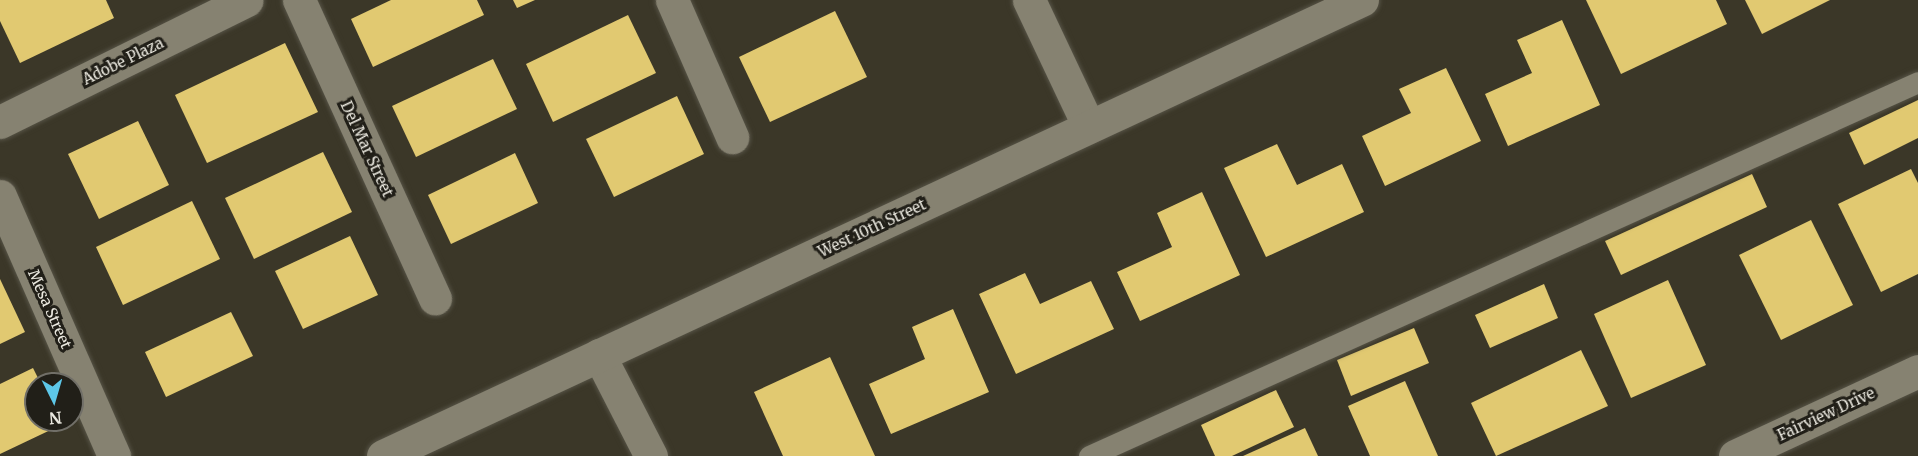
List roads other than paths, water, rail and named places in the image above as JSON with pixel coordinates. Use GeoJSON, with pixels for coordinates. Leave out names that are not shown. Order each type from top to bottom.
{"type":"FeatureCollection","features":[{"type":"Feature","properties":{"kind":"street","name":"Adobe Plaza"},"geometry":{"type":"LineString","coordinates":[[0,122],[247,0]]}},
{"type":"Feature","properties":{"kind":"street","name":"Del Mar Street"},"geometry":{"type":"LineString","coordinates":[[299,0],[435,297]]}},
{"type":"Feature","properties":{"kind":"street"},"geometry":{"type":"LineString","coordinates":[[672,0],[732,137]]}},
{"type":"Feature","properties":{"kind":"street"},"geometry":{"type":"LineString","coordinates":[[1029,0],[1089,127]]}},
{"type":"Feature","properties":{"kind":"street","name":"West 10th Street"},"geometry":{"type":"LineString","coordinates":[[383,456],[1362,0]]}},
{"type":"Feature","properties":{"kind":"street","name":"Mesa Street"},"geometry":{"type":"LineString","coordinates":[[0,196],[114,456]]}},
{"type":"Feature","properties":{"kind":"street"},"geometry":{"type":"LineString","coordinates":[[599,355],[651,456]]}},
{"type":"Feature","properties":{"kind":"street","name":"Fairview Drive"},"geometry":{"type":"LineString","coordinates":[[1735,456],[1918,372]]}},
{"type":"Feature","properties":{"kind":"lane"},"geometry":{"type":"LineString","coordinates":[[1089,456],[1918,82]]}}]}
